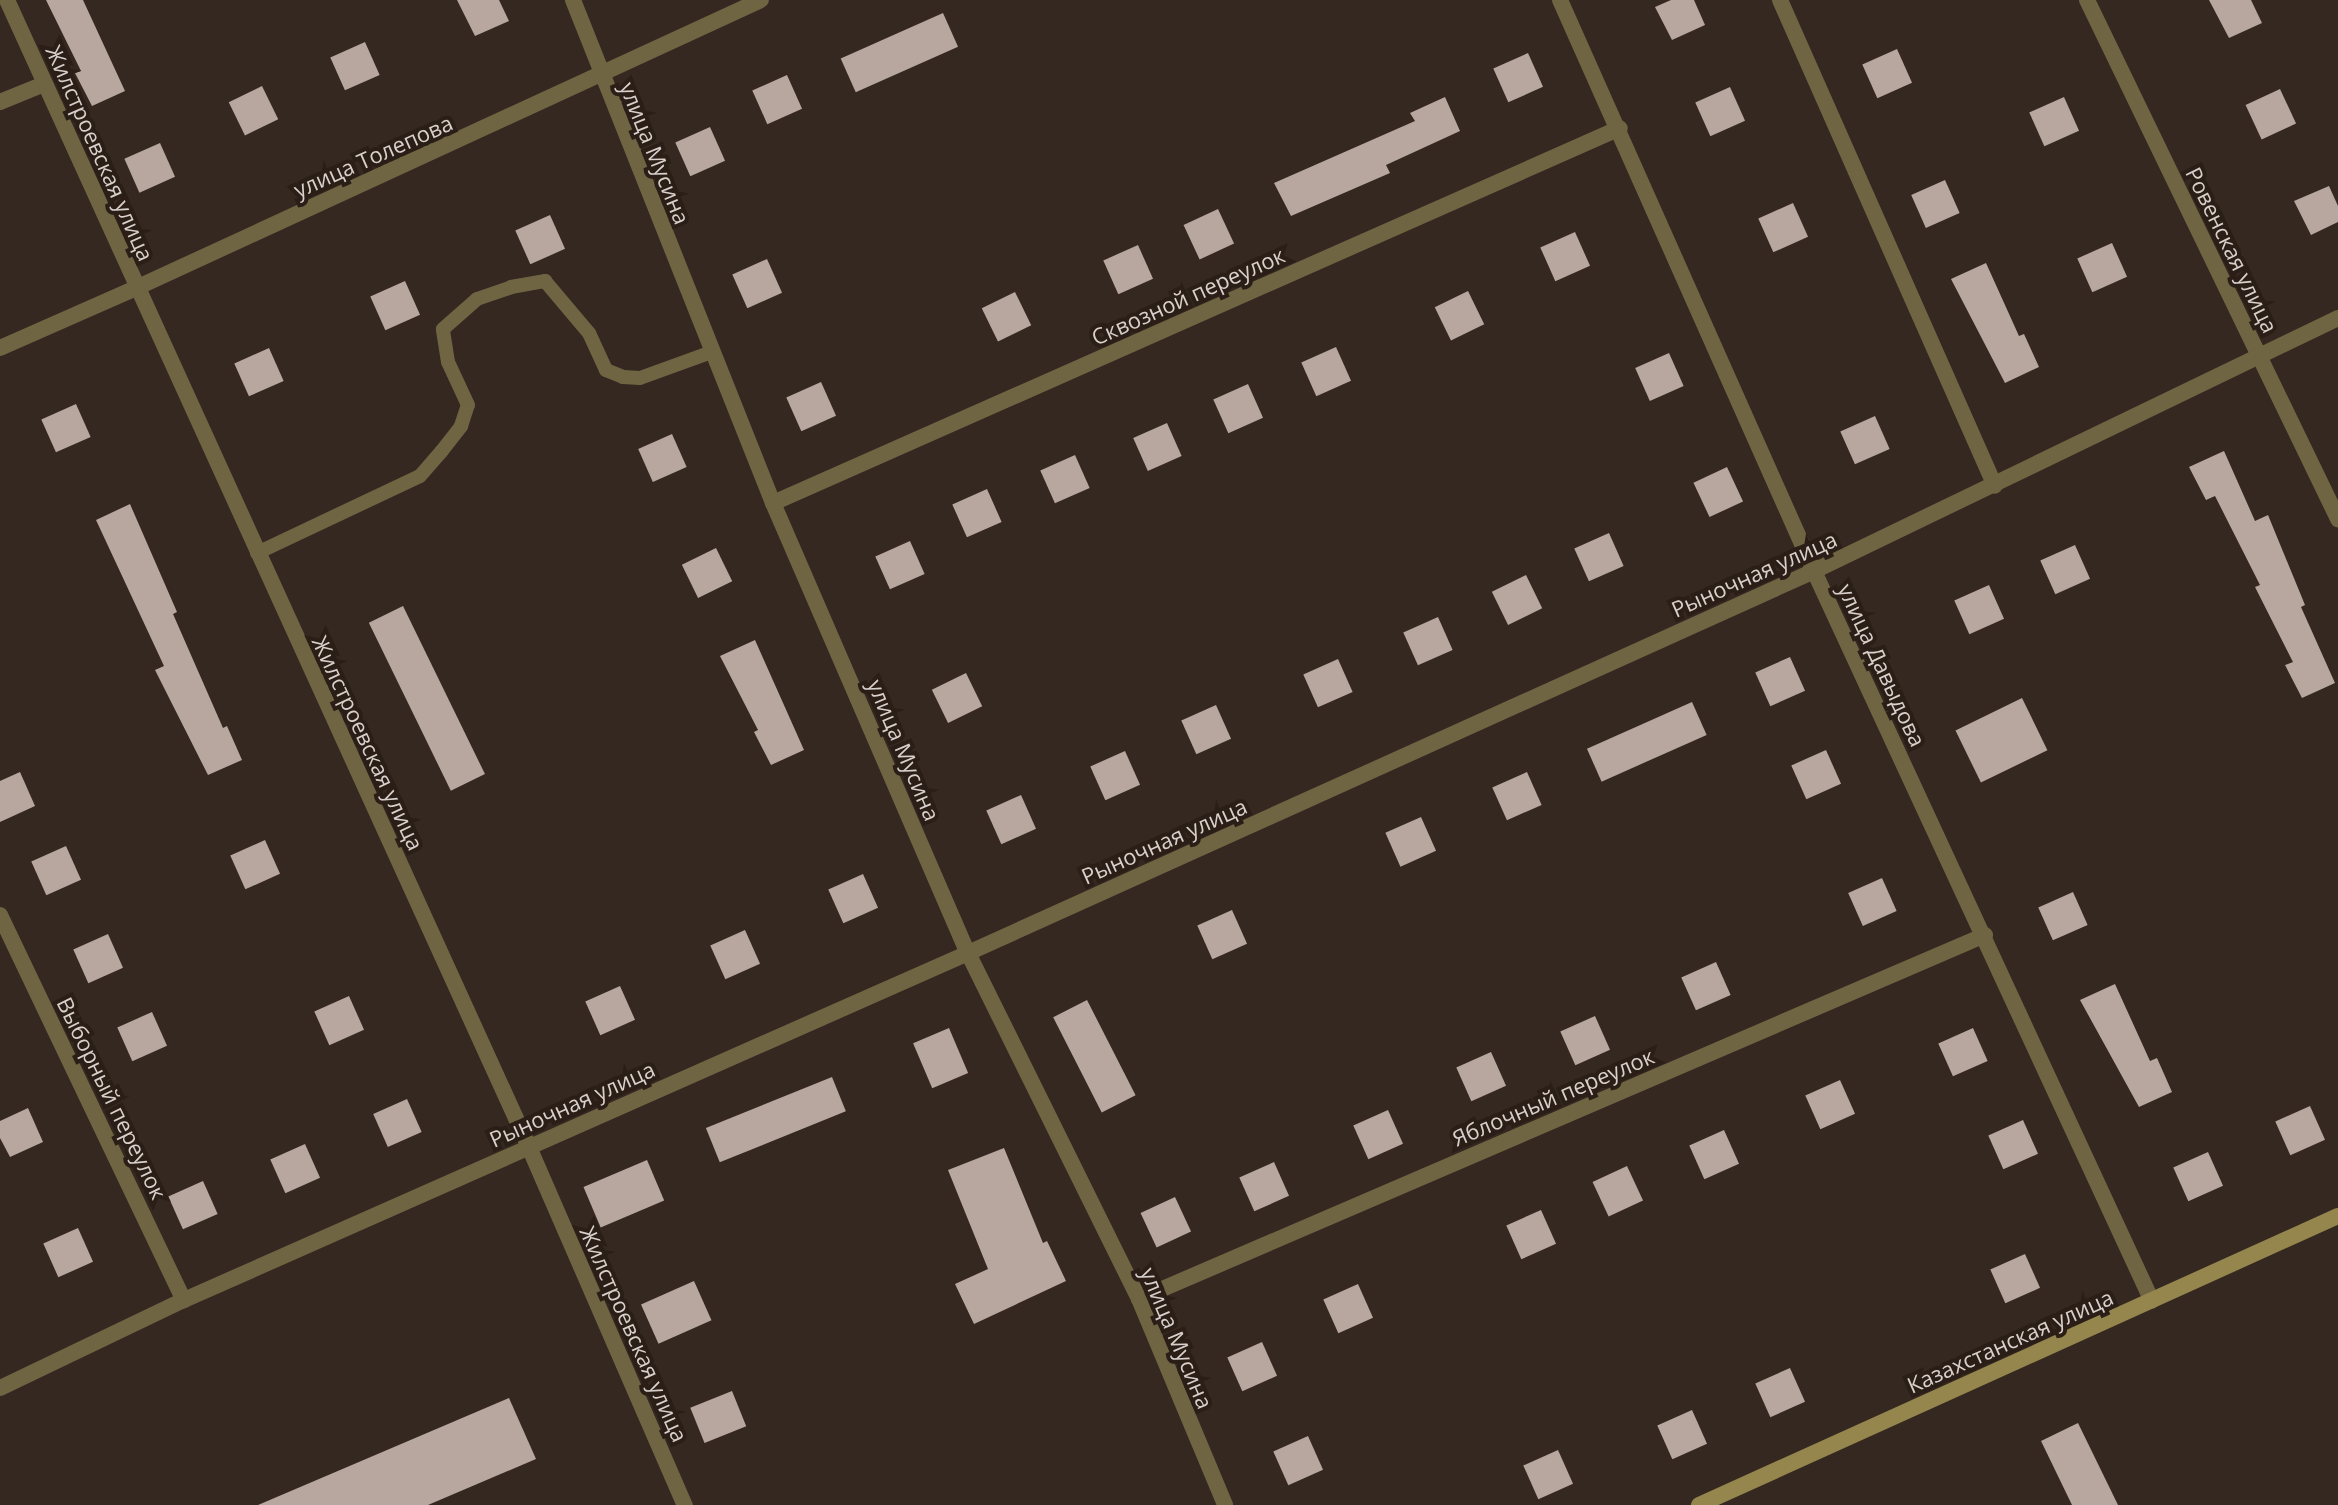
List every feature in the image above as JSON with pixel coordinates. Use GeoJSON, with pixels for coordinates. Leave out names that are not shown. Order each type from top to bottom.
{"type":"FeatureCollection","features":[{"type":"Feature","properties":{"kind":"main road","name":"Казахстанская улица"},"geometry":{"type":"LineString","coordinates":[[1699,1505],[2338,1216]]}},
{"type":"Feature","properties":{"kind":"street","name":"Жилстроевская улица"},"geometry":{"type":"LineString","coordinates":[[7,0],[529,1147],[685,1505]]}},
{"type":"Feature","properties":{"kind":"street","name":"улица Мусина"},"geometry":{"type":"LineString","coordinates":[[573,0],[601,77],[773,503],[968,953],[1139,1299],[1225,1505]]}},
{"type":"Feature","properties":{"kind":"street","name":"улица Толепова"},"geometry":{"type":"LineString","coordinates":[[0,348],[601,77],[761,0]]}},
{"type":"Feature","properties":{"kind":"street","name":"улица Давыдова"},"geometry":{"type":"LineString","coordinates":[[1560,0],[1620,128],[1814,571],[2152,1301]]}},
{"type":"Feature","properties":{"kind":"street"},"geometry":{"type":"LineString","coordinates":[[1780,0],[1995,486]]}},
{"type":"Feature","properties":{"kind":"street","name":"Ровенская улица"},"geometry":{"type":"LineString","coordinates":[[2087,0],[2338,519]]}},
{"type":"Feature","properties":{"kind":"street"},"geometry":{"type":"LineString","coordinates":[[0,102],[44,84]]}},
{"type":"Feature","properties":{"kind":"street","name":"Сквозной переулок"},"geometry":{"type":"LineString","coordinates":[[773,503],[1620,128]]}},
{"type":"Feature","properties":{"kind":"street","name":"Рыночная улица"},"geometry":{"type":"LineString","coordinates":[[0,1388],[184,1300],[968,953],[1814,571],[2338,318]]}},
{"type":"Feature","properties":{"kind":"street","name":"Выборный переулок"},"geometry":{"type":"LineString","coordinates":[[0,915],[184,1300]]}},
{"type":"Feature","properties":{"kind":"street","name":"Яблочный переулок"},"geometry":{"type":"LineString","coordinates":[[1139,1299],[1985,935]]}},
{"type":"Feature","properties":{"kind":"lane"},"geometry":{"type":"LineString","coordinates":[[257,553],[420,476],[461,426],[468,405],[448,362],[443,329],[477,299],[511,287],[545,281],[589,333],[606,370],[623,377],[640,378],[712,352]]}},
{"type":"Feature","properties":{"kind":"building"},"geometry":{"type":"Polygon","coordinates":[[[46,0],[83,0],[125,91],[92,106],[75,73],[81,71],[46,0]]]}},
{"type":"Feature","properties":{"kind":"building"},"geometry":{"type":"Polygon","coordinates":[[[457,0],[499,0],[509,21],[475,36],[457,0]]]}},
{"type":"Feature","properties":{"kind":"building"},"geometry":{"type":"Polygon","coordinates":[[[1671,0],[1694,0],[1705,25],[1672,40],[1655,7],[1671,0]]]}},
{"type":"Feature","properties":{"kind":"building"},"geometry":{"type":"Polygon","coordinates":[[[2209,0],[2251,0],[2262,23],[2229,38],[2209,0]]]}},
{"type":"Feature","properties":{"kind":"building"},"geometry":{"type":"Polygon","coordinates":[[[943,13],[958,47],[856,92],[841,59],[943,13]]]}},
{"type":"Feature","properties":{"kind":"building"},"geometry":{"type":"Polygon","coordinates":[[[365,42],[380,75],[345,90],[330,57],[365,42]]]}},
{"type":"Feature","properties":{"kind":"building"},"geometry":{"type":"Polygon","coordinates":[[[1897,49],[1912,83],[1877,98],[1862,64],[1897,49]]]}},
{"type":"Feature","properties":{"kind":"building"},"geometry":{"type":"Polygon","coordinates":[[[1528,53],[1543,87],[1508,102],[1493,68],[1528,53]]]}},
{"type":"Feature","properties":{"kind":"building"},"geometry":{"type":"Polygon","coordinates":[[[787,75],[802,109],[767,124],[752,90],[787,75]]]}},
{"type":"Feature","properties":{"kind":"building"},"geometry":{"type":"Polygon","coordinates":[[[262,86],[278,119],[245,135],[229,102],[262,86]]]}},
{"type":"Feature","properties":{"kind":"building"},"geometry":{"type":"Polygon","coordinates":[[[1730,87],[1745,121],[1710,136],[1695,102],[1730,87]]]}},
{"type":"Feature","properties":{"kind":"building"},"geometry":{"type":"Polygon","coordinates":[[[2280,89],[2296,123],[2262,139],[2246,105],[2280,89]]]}},
{"type":"Feature","properties":{"kind":"building"},"geometry":{"type":"Polygon","coordinates":[[[1445,97],[1460,131],[1386,165],[1390,173],[1291,216],[1274,183],[1415,121],[1410,113],[1445,97]]]}},
{"type":"Feature","properties":{"kind":"building"},"geometry":{"type":"Polygon","coordinates":[[[2064,97],[2079,131],[2044,146],[2029,112],[2064,97]]]}},
{"type":"Feature","properties":{"kind":"building"},"geometry":{"type":"Polygon","coordinates":[[[710,127],[725,161],[690,176],[675,142],[710,127]]]}},
{"type":"Feature","properties":{"kind":"building"},"geometry":{"type":"Polygon","coordinates":[[[160,143],[175,177],[139,193],[124,159],[160,143]]]}},
{"type":"Feature","properties":{"kind":"building"},"geometry":{"type":"Polygon","coordinates":[[[1945,180],[1960,213],[1926,228],[1911,195],[1945,180]]]}},
{"type":"Feature","properties":{"kind":"building"},"geometry":{"type":"Polygon","coordinates":[[[2329,186],[2338,206],[2338,222],[2311,235],[2294,201],[2329,186]]]}},
{"type":"Feature","properties":{"kind":"building"},"geometry":{"type":"Polygon","coordinates":[[[1793,203],[1808,237],[1773,252],[1758,218],[1793,203]]]}},
{"type":"Feature","properties":{"kind":"building"},"geometry":{"type":"Polygon","coordinates":[[[1218,209],[1234,243],[1200,259],[1184,225],[1218,209]]]}},
{"type":"Feature","properties":{"kind":"building"},"geometry":{"type":"Polygon","coordinates":[[[550,215],[565,249],[530,264],[515,230],[550,215]]]}},
{"type":"Feature","properties":{"kind":"building"},"geometry":{"type":"Polygon","coordinates":[[[1575,232],[1590,266],[1555,281],[1540,247],[1575,232]]]}},
{"type":"Feature","properties":{"kind":"building"},"geometry":{"type":"Polygon","coordinates":[[[2112,243],[2127,277],[2092,292],[2077,258],[2112,243]]]}},
{"type":"Feature","properties":{"kind":"building"},"geometry":{"type":"Polygon","coordinates":[[[1138,245],[1153,279],[1118,294],[1103,260],[1138,245]]]}},
{"type":"Feature","properties":{"kind":"building"},"geometry":{"type":"Polygon","coordinates":[[[767,259],[782,293],[747,308],[732,274],[767,259]]]}},
{"type":"Feature","properties":{"kind":"building"},"geometry":{"type":"Polygon","coordinates":[[[1986,263],[2019,336],[2024,334],[2039,367],[2005,383],[1951,279],[1986,263]]]}},
{"type":"Feature","properties":{"kind":"building"},"geometry":{"type":"Polygon","coordinates":[[[405,281],[420,315],[385,330],[370,296],[405,281]]]}},
{"type":"Feature","properties":{"kind":"building"},"geometry":{"type":"Polygon","coordinates":[[[1468,291],[1484,324],[1451,340],[1435,307],[1468,291]]]}},
{"type":"Feature","properties":{"kind":"building"},"geometry":{"type":"Polygon","coordinates":[[[1015,292],[1031,325],[998,341],[982,308],[1015,292]]]}},
{"type":"Feature","properties":{"kind":"building"},"geometry":{"type":"Polygon","coordinates":[[[1336,347],[1351,381],[1316,396],[1301,362],[1336,347]]]}},
{"type":"Feature","properties":{"kind":"building"},"geometry":{"type":"Polygon","coordinates":[[[269,348],[284,381],[249,396],[234,363],[269,348]]]}},
{"type":"Feature","properties":{"kind":"building"},"geometry":{"type":"Polygon","coordinates":[[[1669,353],[1684,386],[1650,401],[1635,368],[1669,353]]]}},
{"type":"Feature","properties":{"kind":"building"},"geometry":{"type":"Polygon","coordinates":[[[821,382],[836,416],[801,431],[786,397],[821,382]]]}},
{"type":"Feature","properties":{"kind":"building"},"geometry":{"type":"Polygon","coordinates":[[[1248,384],[1263,418],[1228,433],[1213,399],[1248,384]]]}},
{"type":"Feature","properties":{"kind":"building"},"geometry":{"type":"Polygon","coordinates":[[[76,404],[91,437],[56,452],[41,419],[76,404]]]}},
{"type":"Feature","properties":{"kind":"building"},"geometry":{"type":"Polygon","coordinates":[[[1875,416],[1890,449],[1855,464],[1840,431],[1875,416]]]}},
{"type":"Feature","properties":{"kind":"building"},"geometry":{"type":"Polygon","coordinates":[[[1167,423],[1182,456],[1148,471],[1133,438],[1167,423]]]}},
{"type":"Feature","properties":{"kind":"building"},"geometry":{"type":"Polygon","coordinates":[[[672,434],[687,467],[653,482],[638,449],[672,434]]]}},
{"type":"Feature","properties":{"kind":"building"},"geometry":{"type":"Polygon","coordinates":[[[2224,451],[2255,521],[2268,515],[2305,605],[2301,607],[2335,683],[2302,698],[2285,665],[2293,662],[2255,587],[2260,585],[2215,496],[2206,500],[2189,467],[2224,451]]]}},
{"type":"Feature","properties":{"kind":"building"},"geometry":{"type":"Polygon","coordinates":[[[1075,455],[1090,488],[1055,503],[1040,470],[1075,455]]]}},
{"type":"Feature","properties":{"kind":"building"},"geometry":{"type":"Polygon","coordinates":[[[1727,467],[1743,501],[1710,517],[1693,483],[1727,467]]]}},
{"type":"Feature","properties":{"kind":"building"},"geometry":{"type":"Polygon","coordinates":[[[987,489],[1002,522],[967,537],[952,504],[987,489]]]}},
{"type":"Feature","properties":{"kind":"building"},"geometry":{"type":"Polygon","coordinates":[[[130,504],[177,612],[173,614],[223,728],[227,726],[242,760],[208,775],[155,670],[164,666],[96,520],[130,504]]]}},
{"type":"Feature","properties":{"kind":"building"},"geometry":{"type":"Polygon","coordinates":[[[1609,533],[1624,566],[1589,581],[1574,548],[1609,533]]]}},
{"type":"Feature","properties":{"kind":"building"},"geometry":{"type":"Polygon","coordinates":[[[910,541],[925,574],[890,589],[875,556],[910,541]]]}},
{"type":"Feature","properties":{"kind":"building"},"geometry":{"type":"Polygon","coordinates":[[[2075,545],[2090,579],[2055,594],[2040,560],[2075,545]]]}},
{"type":"Feature","properties":{"kind":"building"},"geometry":{"type":"Polygon","coordinates":[[[716,548],[732,581],[698,598],[682,565],[716,548]]]}},
{"type":"Feature","properties":{"kind":"building"},"geometry":{"type":"Polygon","coordinates":[[[1526,575],[1542,608],[1508,625],[1492,592],[1526,575]]]}},
{"type":"Feature","properties":{"kind":"building"},"geometry":{"type":"Polygon","coordinates":[[[1989,585],[2004,619],[1969,634],[1954,600],[1989,585]]]}},
{"type":"Feature","properties":{"kind":"building"},"geometry":{"type":"Polygon","coordinates":[[[403,606],[485,774],[451,791],[369,623],[403,606]]]}},
{"type":"Feature","properties":{"kind":"building"},"geometry":{"type":"Polygon","coordinates":[[[1438,617],[1453,650],[1418,665],[1403,632],[1438,617]]]}},
{"type":"Feature","properties":{"kind":"building"},"geometry":{"type":"Polygon","coordinates":[[[755,640],[804,750],[771,765],[754,732],[758,730],[720,656],[755,640]]]}},
{"type":"Feature","properties":{"kind":"building"},"geometry":{"type":"Polygon","coordinates":[[[1790,657],[1805,691],[1770,706],[1755,672],[1790,657]]]}},
{"type":"Feature","properties":{"kind":"building"},"geometry":{"type":"Polygon","coordinates":[[[1338,659],[1353,692],[1318,707],[1303,674],[1338,659]]]}},
{"type":"Feature","properties":{"kind":"building"},"geometry":{"type":"Polygon","coordinates":[[[966,673],[982,706],[948,723],[932,690],[966,673]]]}},
{"type":"Feature","properties":{"kind":"building"},"geometry":{"type":"Polygon","coordinates":[[[2022,698],[2047,750],[1981,783],[1955,730],[2022,698]]]}},
{"type":"Feature","properties":{"kind":"building"},"geometry":{"type":"Polygon","coordinates":[[[1692,702],[1707,735],[1602,782],[1587,749],[1692,702]]]}},
{"type":"Feature","properties":{"kind":"building"},"geometry":{"type":"Polygon","coordinates":[[[1216,705],[1231,739],[1196,754],[1181,720],[1216,705]]]}},
{"type":"Feature","properties":{"kind":"building"},"geometry":{"type":"Polygon","coordinates":[[[1826,750],[1841,784],[1806,799],[1791,765],[1826,750]]]}},
{"type":"Feature","properties":{"kind":"building"},"geometry":{"type":"Polygon","coordinates":[[[1125,751],[1140,785],[1105,800],[1090,766],[1125,751]]]}},
{"type":"Feature","properties":{"kind":"building"},"geometry":{"type":"Polygon","coordinates":[[[20,772],[35,806],[0,822],[0,781],[20,772]]]}},
{"type":"Feature","properties":{"kind":"building"},"geometry":{"type":"Polygon","coordinates":[[[1527,772],[1542,805],[1507,820],[1492,787],[1527,772]]]}},
{"type":"Feature","properties":{"kind":"building"},"geometry":{"type":"Polygon","coordinates":[[[1021,795],[1036,829],[1001,844],[986,810],[1021,795]]]}},
{"type":"Feature","properties":{"kind":"building"},"geometry":{"type":"Polygon","coordinates":[[[1421,817],[1436,851],[1400,867],[1385,833],[1421,817]]]}},
{"type":"Feature","properties":{"kind":"building"},"geometry":{"type":"Polygon","coordinates":[[[265,840],[280,874],[245,889],[230,855],[265,840]]]}},
{"type":"Feature","properties":{"kind":"building"},"geometry":{"type":"Polygon","coordinates":[[[66,846],[81,880],[46,895],[31,861],[66,846]]]}},
{"type":"Feature","properties":{"kind":"building"},"geometry":{"type":"Polygon","coordinates":[[[863,874],[878,908],[843,923],[828,889],[863,874]]]}},
{"type":"Feature","properties":{"kind":"building"},"geometry":{"type":"Polygon","coordinates":[[[1882,878],[1897,911],[1863,926],[1848,893],[1882,878]]]}},
{"type":"Feature","properties":{"kind":"building"},"geometry":{"type":"Polygon","coordinates":[[[2073,892],[2088,925],[2053,940],[2038,907],[2073,892]]]}},
{"type":"Feature","properties":{"kind":"building"},"geometry":{"type":"Polygon","coordinates":[[[1232,910],[1247,944],[1212,959],[1197,925],[1232,910]]]}},
{"type":"Feature","properties":{"kind":"building"},"geometry":{"type":"Polygon","coordinates":[[[745,930],[760,964],[725,979],[710,945],[745,930]]]}},
{"type":"Feature","properties":{"kind":"building"},"geometry":{"type":"Polygon","coordinates":[[[108,934],[123,968],[88,983],[73,949],[108,934]]]}},
{"type":"Feature","properties":{"kind":"building"},"geometry":{"type":"Polygon","coordinates":[[[1716,962],[1731,995],[1696,1010],[1681,977],[1716,962]]]}},
{"type":"Feature","properties":{"kind":"building"},"geometry":{"type":"Polygon","coordinates":[[[2115,984],[2150,1061],[2157,1058],[2172,1092],[2139,1107],[2080,1000],[2115,984]]]}},
{"type":"Feature","properties":{"kind":"building"},"geometry":{"type":"Polygon","coordinates":[[[620,986],[635,1020],[600,1035],[585,1001],[620,986]]]}},
{"type":"Feature","properties":{"kind":"building"},"geometry":{"type":"Polygon","coordinates":[[[349,996],[364,1030],[329,1045],[314,1011],[349,996]]]}},
{"type":"Feature","properties":{"kind":"building"},"geometry":{"type":"Polygon","coordinates":[[[1087,1000],[1136,1095],[1102,1113],[1053,1017],[1087,1000]]]}},
{"type":"Feature","properties":{"kind":"building"},"geometry":{"type":"Polygon","coordinates":[[[152,1012],[167,1046],[132,1061],[117,1027],[152,1012]]]}},
{"type":"Feature","properties":{"kind":"building"},"geometry":{"type":"Polygon","coordinates":[[[1595,1016],[1610,1050],[1575,1065],[1560,1031],[1595,1016]]]}},
{"type":"Feature","properties":{"kind":"building"},"geometry":{"type":"Polygon","coordinates":[[[949,1028],[968,1073],[932,1088],[913,1043],[949,1028]]]}},
{"type":"Feature","properties":{"kind":"building"},"geometry":{"type":"Polygon","coordinates":[[[1973,1028],[1988,1061],[1953,1076],[1938,1043],[1973,1028]]]}},
{"type":"Feature","properties":{"kind":"building"},"geometry":{"type":"Polygon","coordinates":[[[1491,1052],[1506,1086],[1471,1101],[1456,1067],[1491,1052]]]}},
{"type":"Feature","properties":{"kind":"building"},"geometry":{"type":"Polygon","coordinates":[[[832,1077],[846,1111],[720,1162],[706,1128],[832,1077]]]}},
{"type":"Feature","properties":{"kind":"building"},"geometry":{"type":"Polygon","coordinates":[[[1840,1080],[1855,1114],[1820,1129],[1805,1095],[1840,1080]]]}},
{"type":"Feature","properties":{"kind":"building"},"geometry":{"type":"Polygon","coordinates":[[[407,1099],[422,1132],[388,1147],[373,1114],[407,1099]]]}},
{"type":"Feature","properties":{"kind":"building"},"geometry":{"type":"Polygon","coordinates":[[[2310,1106],[2325,1140],[2290,1155],[2275,1121],[2310,1106]]]}},
{"type":"Feature","properties":{"kind":"building"},"geometry":{"type":"Polygon","coordinates":[[[28,1108],[43,1142],[10,1157],[0,1138],[0,1121],[28,1108]]]}},
{"type":"Feature","properties":{"kind":"building"},"geometry":{"type":"Polygon","coordinates":[[[1388,1110],[1403,1144],[1368,1159],[1353,1125],[1388,1110]]]}},
{"type":"Feature","properties":{"kind":"building"},"geometry":{"type":"Polygon","coordinates":[[[2023,1120],[2038,1154],[2003,1169],[1988,1135],[2023,1120]]]}},
{"type":"Feature","properties":{"kind":"building"},"geometry":{"type":"Polygon","coordinates":[[[1724,1130],[1739,1164],[1704,1179],[1689,1145],[1724,1130]]]}},
{"type":"Feature","properties":{"kind":"building"},"geometry":{"type":"Polygon","coordinates":[[[305,1144],[320,1178],[285,1193],[270,1159],[305,1144]]]}},
{"type":"Feature","properties":{"kind":"building"},"geometry":{"type":"Polygon","coordinates":[[[1004,1148],[1043,1243],[1047,1241],[1066,1281],[974,1324],[955,1284],[988,1269],[948,1170],[1004,1148]]]}},
{"type":"Feature","properties":{"kind":"building"},"geometry":{"type":"Polygon","coordinates":[[[2208,1152],[2223,1186],[2188,1201],[2173,1167],[2208,1152]]]}},
{"type":"Feature","properties":{"kind":"building"},"geometry":{"type":"Polygon","coordinates":[[[647,1160],[664,1201],[601,1227],[583,1187],[647,1160]]]}},
{"type":"Feature","properties":{"kind":"building"},"geometry":{"type":"Polygon","coordinates":[[[1274,1162],[1289,1196],[1254,1211],[1239,1177],[1274,1162]]]}},
{"type":"Feature","properties":{"kind":"building"},"geometry":{"type":"Polygon","coordinates":[[[1627,1166],[1643,1200],[1609,1216],[1593,1182],[1627,1166]]]}},
{"type":"Feature","properties":{"kind":"building"},"geometry":{"type":"Polygon","coordinates":[[[203,1181],[218,1214],[183,1229],[168,1196],[203,1181]]]}},
{"type":"Feature","properties":{"kind":"building"},"geometry":{"type":"Polygon","coordinates":[[[1175,1197],[1191,1231],[1157,1247],[1141,1213],[1175,1197]]]}},
{"type":"Feature","properties":{"kind":"building"},"geometry":{"type":"Polygon","coordinates":[[[1541,1210],[1556,1244],[1521,1259],[1506,1225],[1541,1210]]]}},
{"type":"Feature","properties":{"kind":"building"},"geometry":{"type":"Polygon","coordinates":[[[78,1228],[93,1262],[58,1277],[43,1243],[78,1228]]]}},
{"type":"Feature","properties":{"kind":"building"},"geometry":{"type":"Polygon","coordinates":[[[2025,1254],[2040,1288],[2005,1303],[1990,1269],[2025,1254]]]}},
{"type":"Feature","properties":{"kind":"building"},"geometry":{"type":"Polygon","coordinates":[[[694,1281],[711,1320],[659,1344],[641,1305],[694,1281]]]}},
{"type":"Feature","properties":{"kind":"building"},"geometry":{"type":"Polygon","coordinates":[[[1358,1284],[1373,1318],[1338,1333],[1323,1299],[1358,1284]]]}},
{"type":"Feature","properties":{"kind":"building"},"geometry":{"type":"Polygon","coordinates":[[[1262,1342],[1277,1376],[1242,1391],[1227,1357],[1262,1342]]]}},
{"type":"Feature","properties":{"kind":"building"},"geometry":{"type":"Polygon","coordinates":[[[1790,1368],[1805,1402],[1770,1417],[1755,1383],[1790,1368]]]}},
{"type":"Feature","properties":{"kind":"building"},"geometry":{"type":"Polygon","coordinates":[[[732,1391],[746,1426],[705,1443],[690,1408],[732,1391]]]}},
{"type":"Feature","properties":{"kind":"building"},"geometry":{"type":"Polygon","coordinates":[[[509,1398],[536,1459],[428,1505],[258,1505],[509,1398]]]}},
{"type":"Feature","properties":{"kind":"building"},"geometry":{"type":"Polygon","coordinates":[[[1692,1410],[1707,1444],[1672,1459],[1657,1425],[1692,1410]]]}},
{"type":"Feature","properties":{"kind":"building"},"geometry":{"type":"Polygon","coordinates":[[[2078,1423],[2118,1505],[2072,1505],[2041,1441],[2078,1423]]]}},
{"type":"Feature","properties":{"kind":"building"},"geometry":{"type":"Polygon","coordinates":[[[1308,1436],[1323,1470],[1288,1485],[1273,1451],[1308,1436]]]}},
{"type":"Feature","properties":{"kind":"building"},"geometry":{"type":"Polygon","coordinates":[[[1558,1450],[1573,1484],[1538,1499],[1523,1465],[1558,1450]]]}}]}
